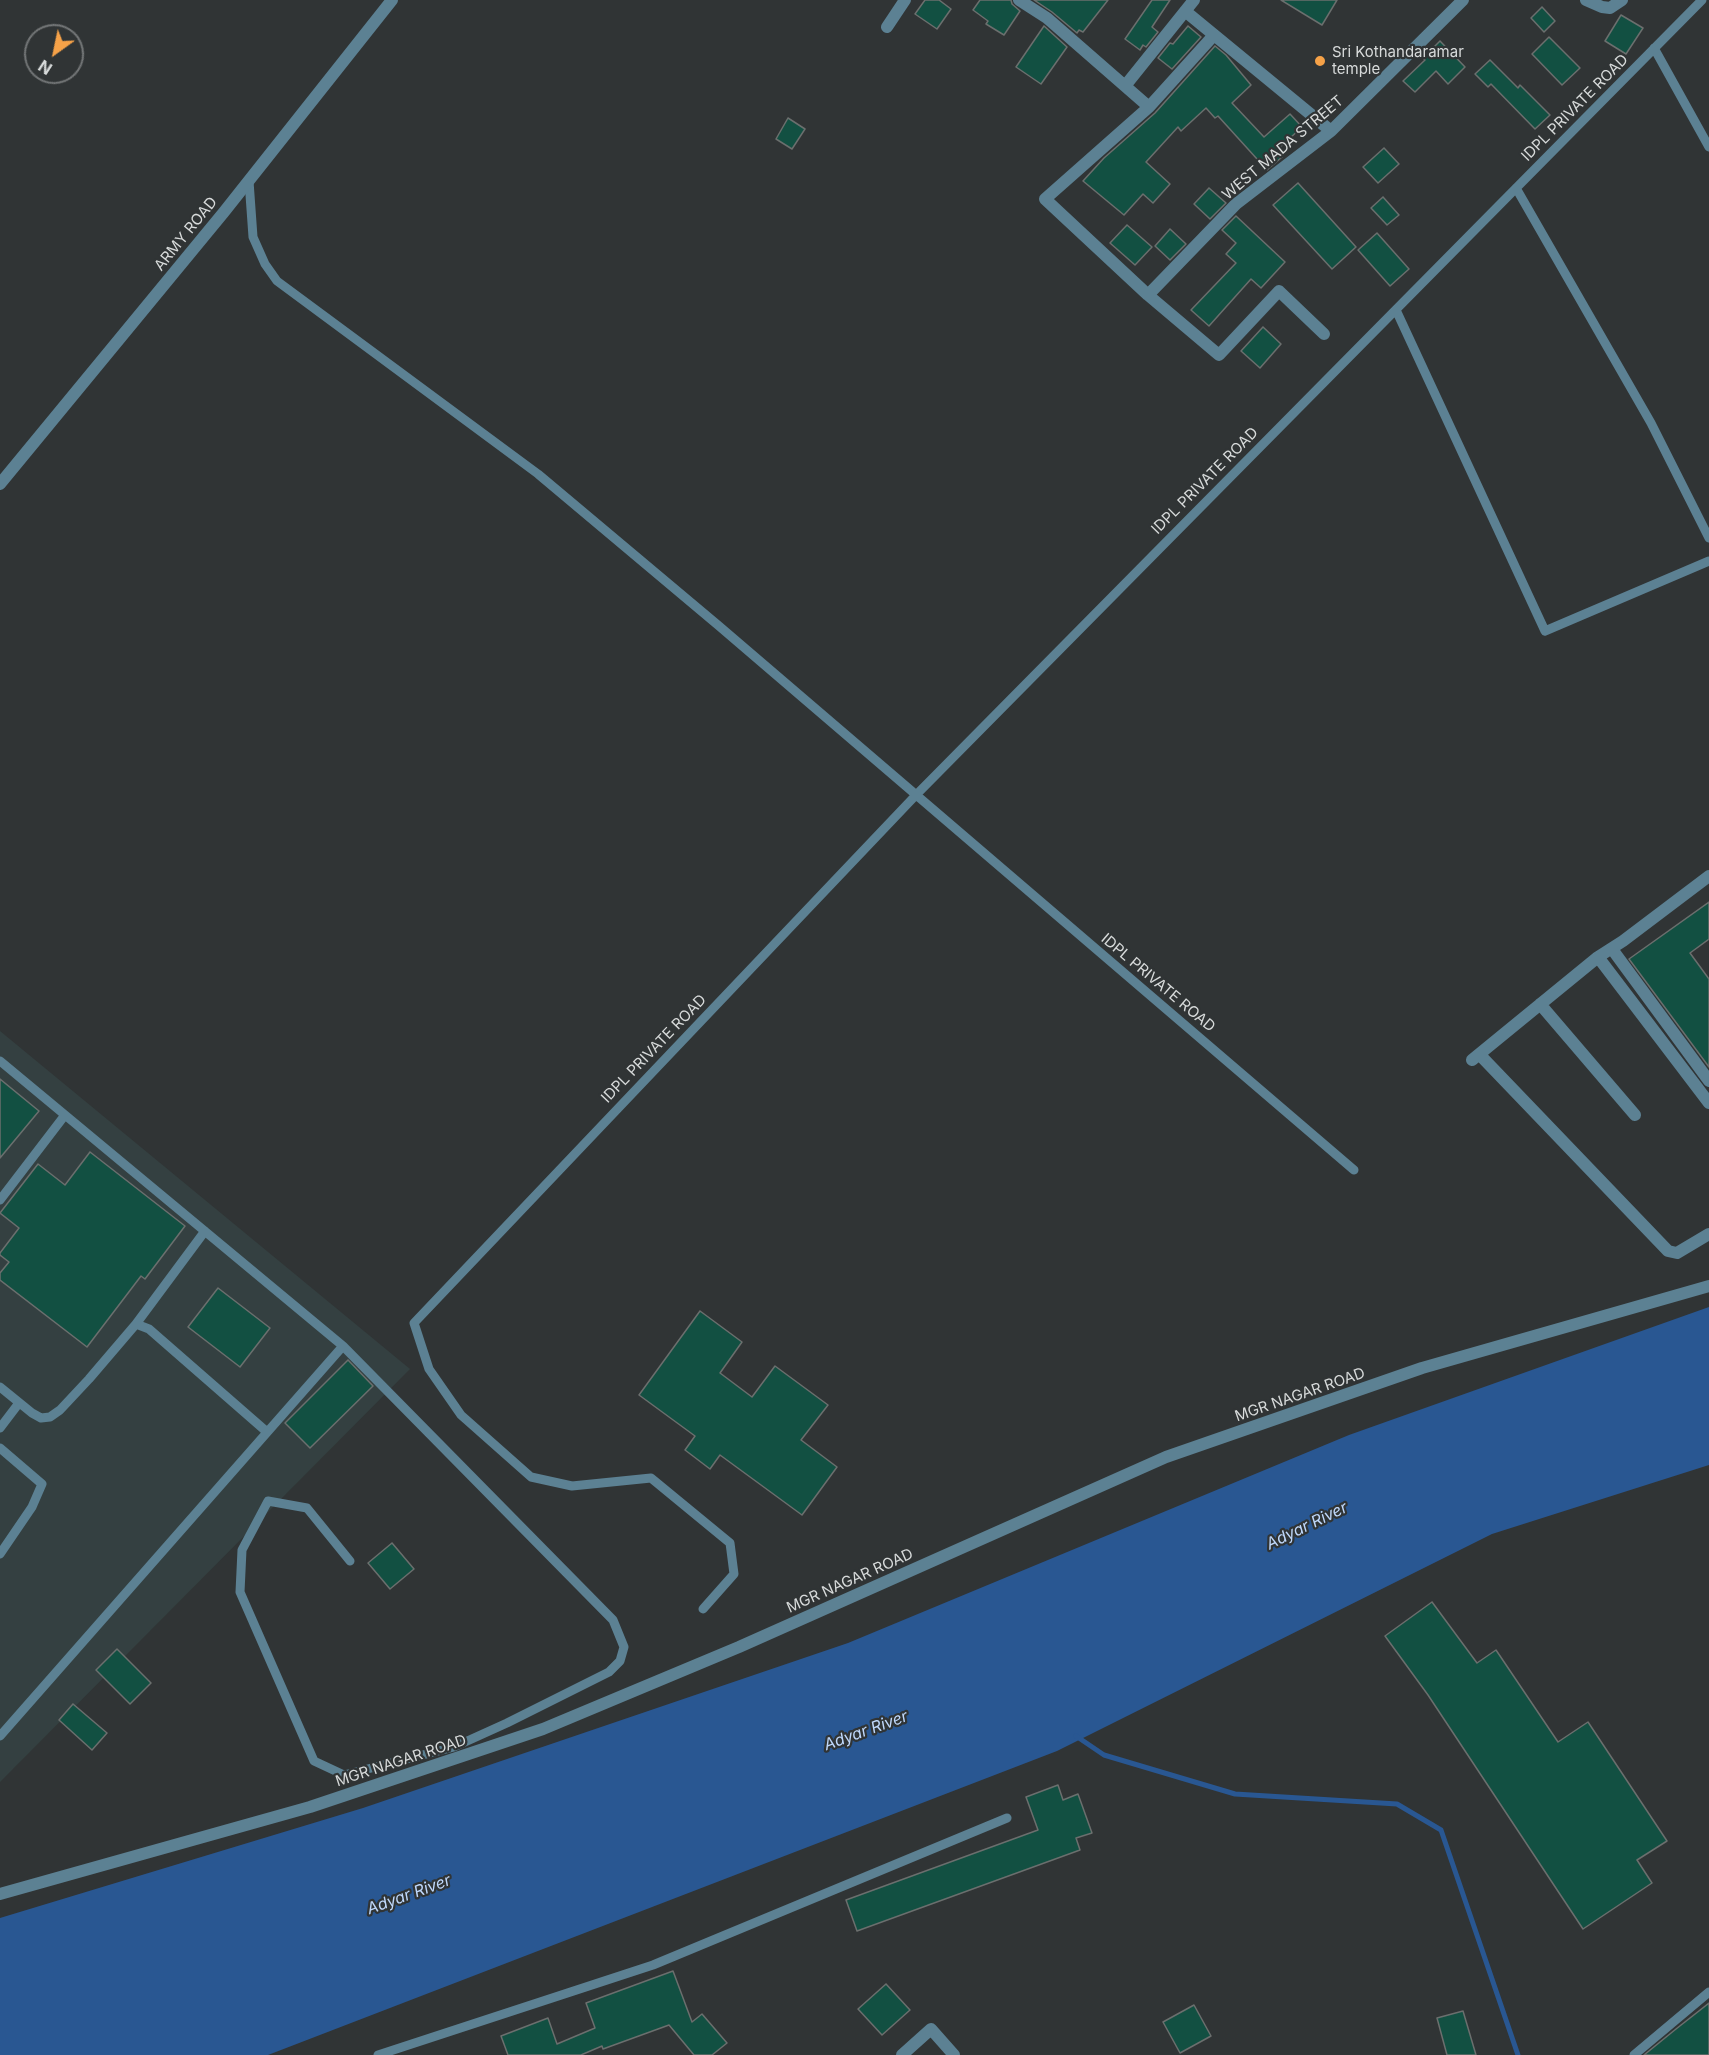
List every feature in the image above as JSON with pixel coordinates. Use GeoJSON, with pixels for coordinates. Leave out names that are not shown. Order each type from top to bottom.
{"type":"FeatureCollection","features":[{"type":"Feature","properties":{"kind":"street","name":"ARMY ROAD"},"geometry":{"type":"LineString","coordinates":[[0,484],[249,181],[392,0]]}},
{"type":"Feature","properties":{"kind":"street"},"geometry":{"type":"LineString","coordinates":[[887,27],[904,0]]}},
{"type":"Feature","properties":{"kind":"street"},"geometry":{"type":"LineString","coordinates":[[1019,0],[1047,18],[1149,107]]}},
{"type":"Feature","properties":{"kind":"street"},"geometry":{"type":"LineString","coordinates":[[1125,86],[1194,0]]}},
{"type":"Feature","properties":{"kind":"street","name":"WEST MADA STREET"},"geometry":{"type":"LineString","coordinates":[[1148,295],[1236,204],[1331,131],[1463,0]]}},
{"type":"Feature","properties":{"kind":"street"},"geometry":{"type":"LineString","coordinates":[[1586,0],[1610,8],[1622,0]]}},
{"type":"Feature","properties":{"kind":"street"},"geometry":{"type":"LineString","coordinates":[[1185,11],[1331,131]]}},
{"type":"Feature","properties":{"kind":"street"},"geometry":{"type":"LineString","coordinates":[[1214,35],[1149,107],[1045,199],[1148,295],[1219,355],[1279,291],[1324,334]]}},
{"type":"Feature","properties":{"kind":"street"},"geometry":{"type":"LineString","coordinates":[[1709,876],[1598,957],[1476,1057],[1668,1251],[1677,1253],[1709,1234]]}},
{"type":"Feature","properties":{"kind":"street"},"geometry":{"type":"LineString","coordinates":[[1612,949],[1709,1081]]}},
{"type":"Feature","properties":{"kind":"street"},"geometry":{"type":"LineString","coordinates":[[1598,957],[1709,1104]]}},
{"type":"Feature","properties":{"kind":"street"},"geometry":{"type":"LineString","coordinates":[[1540,1004],[1635,1115]]}},
{"type":"Feature","properties":{"kind":"street","name":"MGR NAGAR ROAD"},"geometry":{"type":"LineString","coordinates":[[0,1894],[310,1807],[543,1730],[739,1647],[1166,1457],[1422,1368],[1709,1286]]}},
{"type":"Feature","properties":{"kind":"street"},"geometry":{"type":"LineString","coordinates":[[902,2055],[931,2029],[954,2055]]}},
{"type":"Feature","properties":{"kind":"lane","name":"IDPL PRIVATE ROAD"},"geometry":{"type":"LineString","coordinates":[[703,1608],[734,1574],[730,1543],[651,1478],[573,1486],[531,1477],[462,1415],[429,1369],[414,1323],[916,795],[1702,0]]}},
{"type":"Feature","properties":{"kind":"lane"},"geometry":{"type":"LineString","coordinates":[[1654,48],[1709,147]]}},
{"type":"Feature","properties":{"kind":"lane"},"geometry":{"type":"LineString","coordinates":[[249,181],[253,237],[265,264],[277,282],[538,474],[916,795]]}},
{"type":"Feature","properties":{"kind":"lane"},"geometry":{"type":"LineString","coordinates":[[1516,188],[1651,423],[1709,538]]}},
{"type":"Feature","properties":{"kind":"lane"},"geometry":{"type":"LineString","coordinates":[[1396,310],[1545,632],[1709,561]]}},
{"type":"Feature","properties":{"kind":"lane","name":"IDPL PRIVATE ROAD"},"geometry":{"type":"LineString","coordinates":[[916,795],[1354,1170]]}},
{"type":"Feature","properties":{"kind":"lane"},"geometry":{"type":"LineString","coordinates":[[0,1061],[343,1346],[613,1620],[624,1647],[620,1661],[609,1672],[454,1747],[344,1775],[314,1761],[240,1592],[242,1550],[268,1501],[307,1508],[350,1561]]}},
{"type":"Feature","properties":{"kind":"lane"},"geometry":{"type":"LineString","coordinates":[[0,1200],[65,1115]]}},
{"type":"Feature","properties":{"kind":"lane"},"geometry":{"type":"LineString","coordinates":[[0,1387],[41,1418],[50,1417],[60,1410],[136,1324],[205,1232]]}},
{"type":"Feature","properties":{"kind":"lane"},"geometry":{"type":"LineString","coordinates":[[136,1324],[149,1329],[267,1432]]}},
{"type":"Feature","properties":{"kind":"lane"},"geometry":{"type":"LineString","coordinates":[[0,1736],[343,1346]]}},
{"type":"Feature","properties":{"kind":"lane"},"geometry":{"type":"LineString","coordinates":[[0,1428],[19,1403]]}},
{"type":"Feature","properties":{"kind":"lane"},"geometry":{"type":"LineString","coordinates":[[0,1448],[42,1484],[32,1507],[0,1554]]}},
{"type":"Feature","properties":{"kind":"lane"},"geometry":{"type":"LineString","coordinates":[[378,2055],[653,1965],[1007,1818]]}},
{"type":"Feature","properties":{"kind":"lane"},"geometry":{"type":"LineString","coordinates":[[1634,2055],[1709,1992]]}},
{"type":"Feature","properties":{"kind":"shaded area"},"geometry":{"type":"Polygon","coordinates":[[[0,1031],[410,1369],[0,1782],[0,1031]]]}},
{"type":"Feature","properties":{"kind":"water","name":"Adyar River"},"geometry":{"type":"Polygon","coordinates":[[[1709,1307],[1709,1465],[1492,1534],[1057,1751],[268,2055],[0,2055],[0,1918],[363,1808],[848,1643],[1349,1435],[1709,1307]]]}},
{"type":"Feature","properties":{"kind":"building"},"geometry":{"type":"Polygon","coordinates":[[[925,0],[939,0],[951,9],[937,29],[915,14],[925,0]]]}},
{"type":"Feature","properties":{"kind":"building"},"geometry":{"type":"Polygon","coordinates":[[[980,0],[1011,0],[1020,11],[1004,35],[986,24],[988,21],[973,10],[980,0]]]}},
{"type":"Feature","properties":{"kind":"building"},"geometry":{"type":"Polygon","coordinates":[[[1034,0],[1108,0],[1083,32],[1079,30],[1077,33],[1034,0]]]}},
{"type":"Feature","properties":{"kind":"building"},"geometry":{"type":"Polygon","coordinates":[[[1152,0],[1170,0],[1152,27],[1158,32],[1146,47],[1143,45],[1140,50],[1125,39],[1152,0]]]}},
{"type":"Feature","properties":{"kind":"building"},"geometry":{"type":"Polygon","coordinates":[[[1281,0],[1337,0],[1322,25],[1281,0]]]}},
{"type":"Feature","properties":{"kind":"building"},"geometry":{"type":"Polygon","coordinates":[[[1542,7],[1555,21],[1544,32],[1531,18],[1542,7]]]}},
{"type":"Feature","properties":{"kind":"building"},"geometry":{"type":"Polygon","coordinates":[[[1621,15],[1643,28],[1626,54],[1605,41],[1621,15]]]}},
{"type":"Feature","properties":{"kind":"building"},"geometry":{"type":"Polygon","coordinates":[[[1044,26],[1067,47],[1041,84],[1016,67],[1044,26]]]}},
{"type":"Feature","properties":{"kind":"building"},"geometry":{"type":"Polygon","coordinates":[[[1188,26],[1201,37],[1172,69],[1158,58],[1188,26]]]}},
{"type":"Feature","properties":{"kind":"building"},"geometry":{"type":"Polygon","coordinates":[[[1549,37],[1580,68],[1562,85],[1532,54],[1549,37]]]}},
{"type":"Feature","properties":{"kind":"building"},"geometry":{"type":"Polygon","coordinates":[[[1440,41],[1465,67],[1448,84],[1436,71],[1415,92],[1403,81],[1425,60],[1423,58],[1440,41]]]}},
{"type":"Feature","properties":{"kind":"building"},"geometry":{"type":"Polygon","coordinates":[[[1215,46],[1226,55],[1251,85],[1232,103],[1264,137],[1290,114],[1302,127],[1276,151],[1282,157],[1267,170],[1218,116],[1215,118],[1206,108],[1181,131],[1178,127],[1146,162],[1170,184],[1153,203],[1143,194],[1124,215],[1083,181],[1104,158],[1155,113],[1215,46]]]}},
{"type":"Feature","properties":{"kind":"building"},"geometry":{"type":"Polygon","coordinates":[[[1490,60],[1518,88],[1520,85],[1550,115],[1535,129],[1491,84],[1488,87],[1475,74],[1490,60]]]}},
{"type":"Feature","properties":{"kind":"building"},"geometry":{"type":"Polygon","coordinates":[[[788,118],[805,129],[792,149],[776,139],[788,118]]]}},
{"type":"Feature","properties":{"kind":"building"},"geometry":{"type":"Polygon","coordinates":[[[1384,148],[1399,164],[1378,183],[1363,167],[1384,148]]]}},
{"type":"Feature","properties":{"kind":"building"},"geometry":{"type":"Polygon","coordinates":[[[1298,183],[1356,247],[1332,269],[1273,205],[1298,183]]]}},
{"type":"Feature","properties":{"kind":"building"},"geometry":{"type":"Polygon","coordinates":[[[1209,188],[1226,203],[1210,219],[1194,204],[1209,188]]]}},
{"type":"Feature","properties":{"kind":"building"},"geometry":{"type":"Polygon","coordinates":[[[1383,197],[1399,215],[1387,225],[1371,208],[1383,197]]]}},
{"type":"Feature","properties":{"kind":"building"},"geometry":{"type":"Polygon","coordinates":[[[1236,216],[1285,262],[1261,288],[1251,279],[1209,326],[1191,310],[1236,263],[1226,254],[1236,243],[1222,230],[1236,216]]]}},
{"type":"Feature","properties":{"kind":"building"},"geometry":{"type":"Polygon","coordinates":[[[1127,225],[1152,247],[1135,265],[1110,243],[1127,225]]]}},
{"type":"Feature","properties":{"kind":"building"},"geometry":{"type":"Polygon","coordinates":[[[1170,229],[1186,244],[1170,260],[1155,246],[1170,229]]]}},
{"type":"Feature","properties":{"kind":"building"},"geometry":{"type":"Polygon","coordinates":[[[1377,233],[1409,269],[1390,286],[1358,250],[1377,233]]]}},
{"type":"Feature","properties":{"kind":"building"},"geometry":{"type":"Polygon","coordinates":[[[1263,327],[1281,344],[1260,368],[1241,351],[1263,327]]]}},
{"type":"Feature","properties":{"kind":"building"},"geometry":{"type":"Polygon","coordinates":[[[1709,902],[1709,939],[1690,953],[1709,979],[1709,1067],[1629,959],[1709,902]]]}},
{"type":"Feature","properties":{"kind":"building"},"geometry":{"type":"Polygon","coordinates":[[[0,1079],[39,1111],[0,1158],[0,1079]]]}},
{"type":"Feature","properties":{"kind":"building"},"geometry":{"type":"Polygon","coordinates":[[[90,1152],[185,1226],[145,1279],[141,1276],[87,1347],[0,1280],[0,1273],[9,1262],[0,1253],[19,1228],[0,1213],[38,1164],[65,1185],[90,1152]]]}},
{"type":"Feature","properties":{"kind":"building"},"geometry":{"type":"Polygon","coordinates":[[[218,1288],[270,1328],[240,1367],[188,1327],[218,1288]]]}},
{"type":"Feature","properties":{"kind":"building"},"geometry":{"type":"Polygon","coordinates":[[[700,1311],[742,1342],[720,1373],[752,1397],[775,1366],[828,1405],[801,1440],[837,1467],[802,1515],[720,1455],[710,1469],[685,1450],[695,1436],[639,1395],[700,1311]]]}},
{"type":"Feature","properties":{"kind":"building"},"geometry":{"type":"Polygon","coordinates":[[[348,1360],[373,1386],[310,1448],[285,1423],[348,1360]]]}},
{"type":"Feature","properties":{"kind":"building"},"geometry":{"type":"Polygon","coordinates":[[[392,1543],[414,1569],[390,1589],[368,1563],[392,1543]]]}},
{"type":"Feature","properties":{"kind":"building"},"geometry":{"type":"Polygon","coordinates":[[[1432,1602],[1477,1663],[1496,1650],[1558,1742],[1588,1722],[1667,1841],[1637,1860],[1652,1883],[1583,1929],[1428,1695],[1385,1636],[1432,1602]]]}},
{"type":"Feature","properties":{"kind":"building"},"geometry":{"type":"Polygon","coordinates":[[[117,1649],[151,1683],[130,1704],[96,1670],[117,1649]]]}},
{"type":"Feature","properties":{"kind":"building"},"geometry":{"type":"Polygon","coordinates":[[[73,1704],[107,1733],[92,1750],[59,1720],[73,1704]]]}},
{"type":"Feature","properties":{"kind":"building"},"geometry":{"type":"Polygon","coordinates":[[[1058,1785],[1063,1800],[1078,1794],[1092,1833],[1076,1838],[1080,1850],[857,1931],[846,1900],[1038,1830],[1026,1797],[1058,1785]]]}},
{"type":"Feature","properties":{"kind":"building"},"geometry":{"type":"Polygon","coordinates":[[[673,1971],[692,2022],[702,2014],[727,2043],[712,2055],[694,2055],[669,2025],[581,2055],[508,2055],[501,2036],[548,2018],[557,2044],[595,2028],[586,2003],[673,1971]]]}},
{"type":"Feature","properties":{"kind":"building"},"geometry":{"type":"Polygon","coordinates":[[[886,1984],[910,2010],[882,2035],[858,2009],[886,1984]]]}},
{"type":"Feature","properties":{"kind":"building"},"geometry":{"type":"Polygon","coordinates":[[[1709,2003],[1709,2055],[1644,2055],[1676,2029],[1709,2003]]]}},
{"type":"Feature","properties":{"kind":"building"},"geometry":{"type":"Polygon","coordinates":[[[1194,2005],[1211,2036],[1180,2053],[1163,2022],[1194,2005]]]}},
{"type":"Feature","properties":{"kind":"building"},"geometry":{"type":"Polygon","coordinates":[[[1463,2011],[1476,2055],[1447,2055],[1437,2018],[1463,2011]]]}},
{"type":"Feature","properties":{"kind":"waterway"},"geometry":{"type":"LineString","coordinates":[[1076,1736],[1104,1755],[1235,1794],[1397,1804],[1441,1830],[1518,2055]]}},
{"type":"Feature","properties":{"kind":"place","name":"Sri Kothandaramar temple"},"geometry":{"type":"Point","coordinates":[1320,61]}}]}
